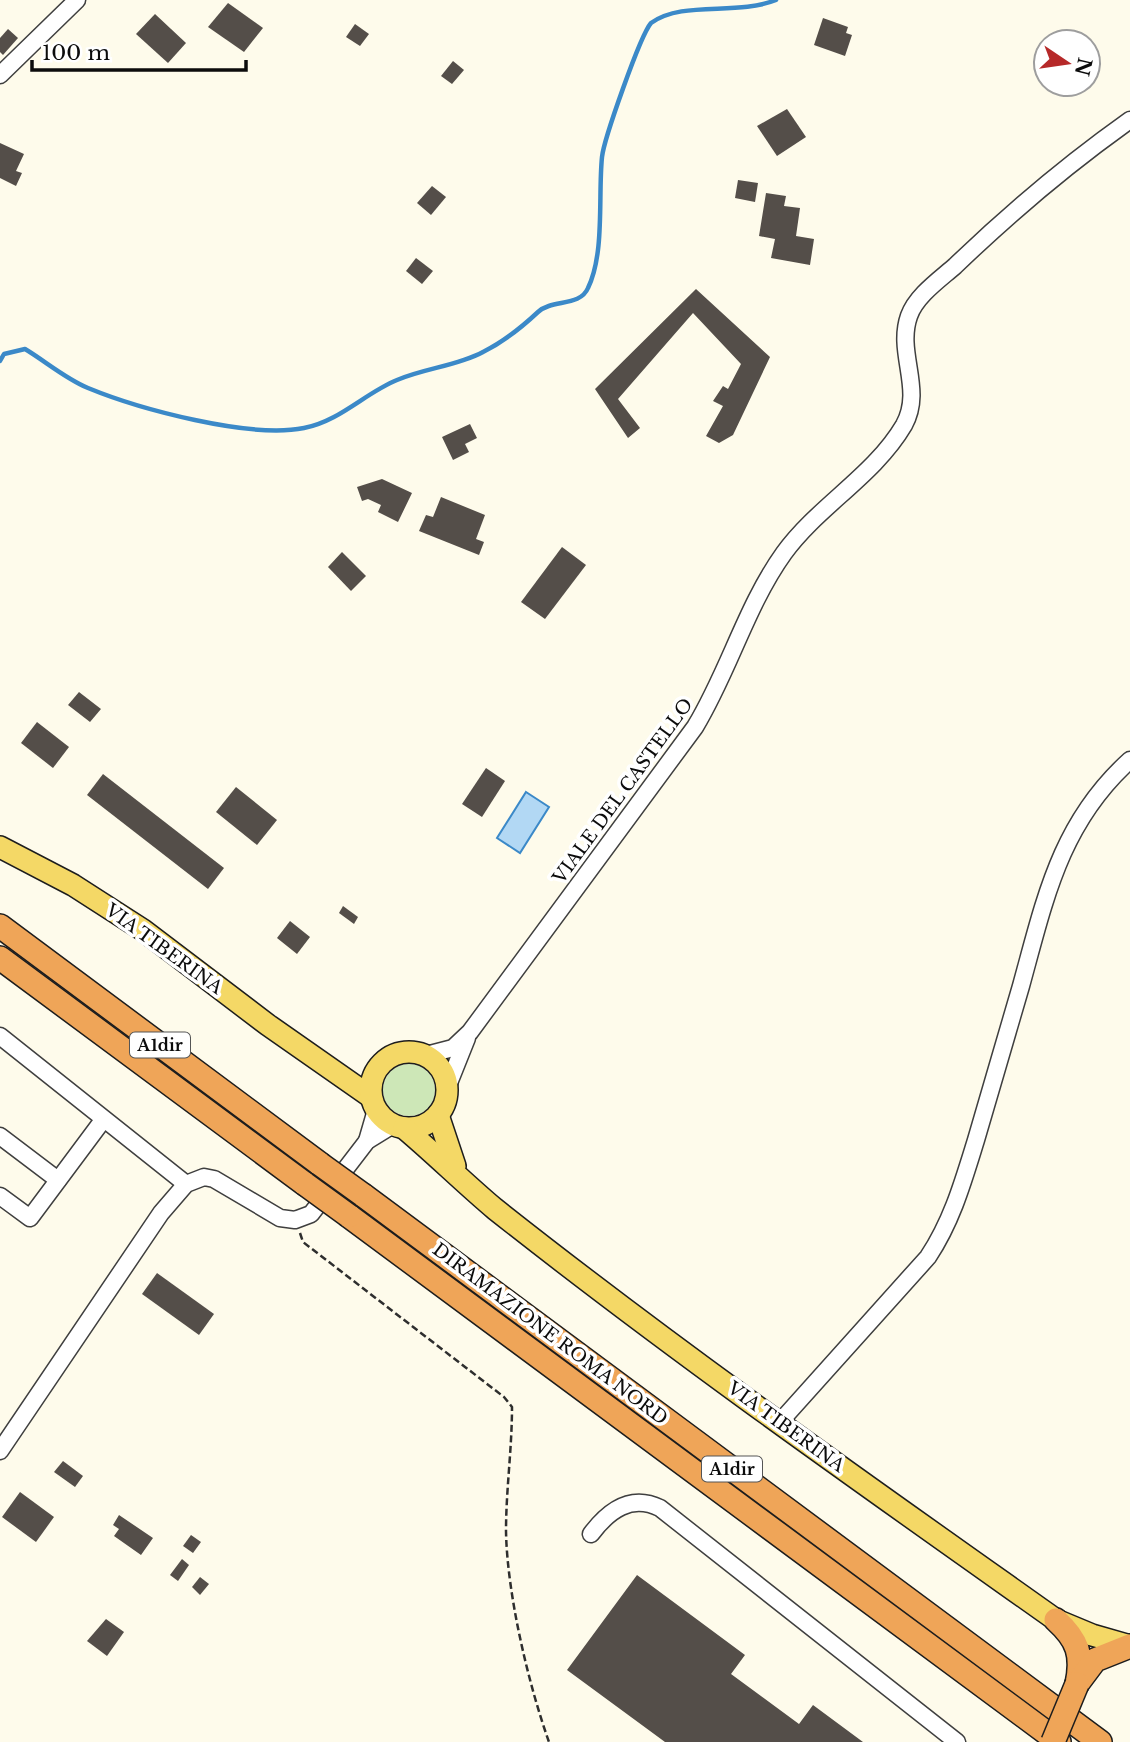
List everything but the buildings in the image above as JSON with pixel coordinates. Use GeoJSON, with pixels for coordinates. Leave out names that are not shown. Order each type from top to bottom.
{"type":"FeatureCollection","features":[{"type":"Feature","properties":{"kind":"highway","name":"DIRAMAZIONE ROMA NORD"},"geometry":{"type":"LineString","coordinates":[[0,926],[1100,1742]]}},
{"type":"Feature","properties":{"kind":"highway","name":"DIRAMAZIONE ROMA NORD"},"geometry":{"type":"LineString","coordinates":[[0,958],[1059,1742]]}},
{"type":"Feature","properties":{"kind":"highway"},"geometry":{"type":"LineString","coordinates":[[1056,1620],[1089,1647],[1130,1646]]}},
{"type":"Feature","properties":{"kind":"highway"},"geometry":{"type":"LineString","coordinates":[[1053,1742],[1089,1647]]}},
{"type":"Feature","properties":{"kind":"main road"},"geometry":{"type":"LineString","coordinates":[[0,836],[72,885]]}},
{"type":"Feature","properties":{"kind":"main road","name":"VIA TIBERINA"},"geometry":{"type":"LineString","coordinates":[[0,847],[72,885],[143,930],[278,1033],[322,1060],[374,1103]]}},
{"type":"Feature","properties":{"kind":"main road"},"geometry":{"type":"LineString","coordinates":[[322,1060],[360,1066],[405,1051],[426,1055],[441,1069],[447,1088],[438,1115],[445,1143],[461,1178]]}},
{"type":"Feature","properties":{"kind":"main road"},"geometry":{"type":"LineString","coordinates":[[386,1059],[373,1076],[374,1103],[398,1126],[428,1123],[438,1115]]}},
{"type":"Feature","properties":{"kind":"main road","name":"VIA TIBERINA"},"geometry":{"type":"LineString","coordinates":[[398,1126],[493,1206],[660,1337],[1056,1620]]}},
{"type":"Feature","properties":{"kind":"street"},"geometry":{"type":"LineString","coordinates":[[0,75],[77,0]]}},
{"type":"Feature","properties":{"kind":"street","name":"VIALE DEL CASTELLO"},"geometry":{"type":"LineString","coordinates":[[470,1032],[691,734],[722,677],[759,594],[785,552],[872,464],[902,428],[912,395],[905,332],[915,305],[1030,197],[1130,120]]}},
{"type":"Feature","properties":{"kind":"street"},"geometry":{"type":"LineString","coordinates":[[779,1423],[928,1257],[944,1233],[957,1202],[1001,1058],[1051,879],[1086,807],[1130,760]]}},
{"type":"Feature","properties":{"kind":"street"},"geometry":{"type":"LineString","coordinates":[[426,1055],[453,1048],[470,1032]]}},
{"type":"Feature","properties":{"kind":"street"},"geometry":{"type":"LineString","coordinates":[[447,1088],[470,1032]]}},
{"type":"Feature","properties":{"kind":"street"},"geometry":{"type":"LineString","coordinates":[[0,1036],[186,1184]]}},
{"type":"Feature","properties":{"kind":"street"},"geometry":{"type":"LineString","coordinates":[[0,1451],[146,1233],[186,1184],[204,1177],[214,1179],[280,1218],[295,1220],[311,1214],[366,1142],[374,1103]]}},
{"type":"Feature","properties":{"kind":"street"},"geometry":{"type":"LineString","coordinates":[[0,1196],[30,1219],[103,1119]]}},
{"type":"Feature","properties":{"kind":"street"},"geometry":{"type":"LineString","coordinates":[[366,1142],[398,1126]]}},
{"type":"Feature","properties":{"kind":"street"},"geometry":{"type":"LineString","coordinates":[[0,1136],[58,1180]]}},
{"type":"Feature","properties":{"kind":"street"},"geometry":{"type":"LineString","coordinates":[[591,1534],[610,1513],[628,1503],[643,1502],[660,1508],[957,1742]]}},
{"type":"Feature","properties":{"kind":"path"},"geometry":{"type":"LineString","coordinates":[[295,1220],[303,1242],[504,1397],[512,1407],[506,1531],[509,1569],[531,1677],[550,1742]]}},
{"type":"Feature","properties":{"kind":"green space"},"geometry":{"type":"Polygon","coordinates":[[[409,1064],[428,1071],[435,1090],[428,1109],[409,1116],[390,1109],[383,1090],[390,1071],[409,1064]]]}},
{"type":"Feature","properties":{"kind":"water"},"geometry":{"type":"Polygon","coordinates":[[[526,792],[549,807],[520,853],[497,838],[526,792]]]}},
{"type":"Feature","properties":{"kind":"waterway"},"geometry":{"type":"LineString","coordinates":[[0,361],[4,354],[25,349],[80,384],[136,405],[225,426],[281,430],[317,424],[397,380],[473,357],[505,339],[544,308],[579,298],[588,288],[599,241],[604,147],[631,66],[651,23],[678,12],[744,7],[776,0]]}}]}
